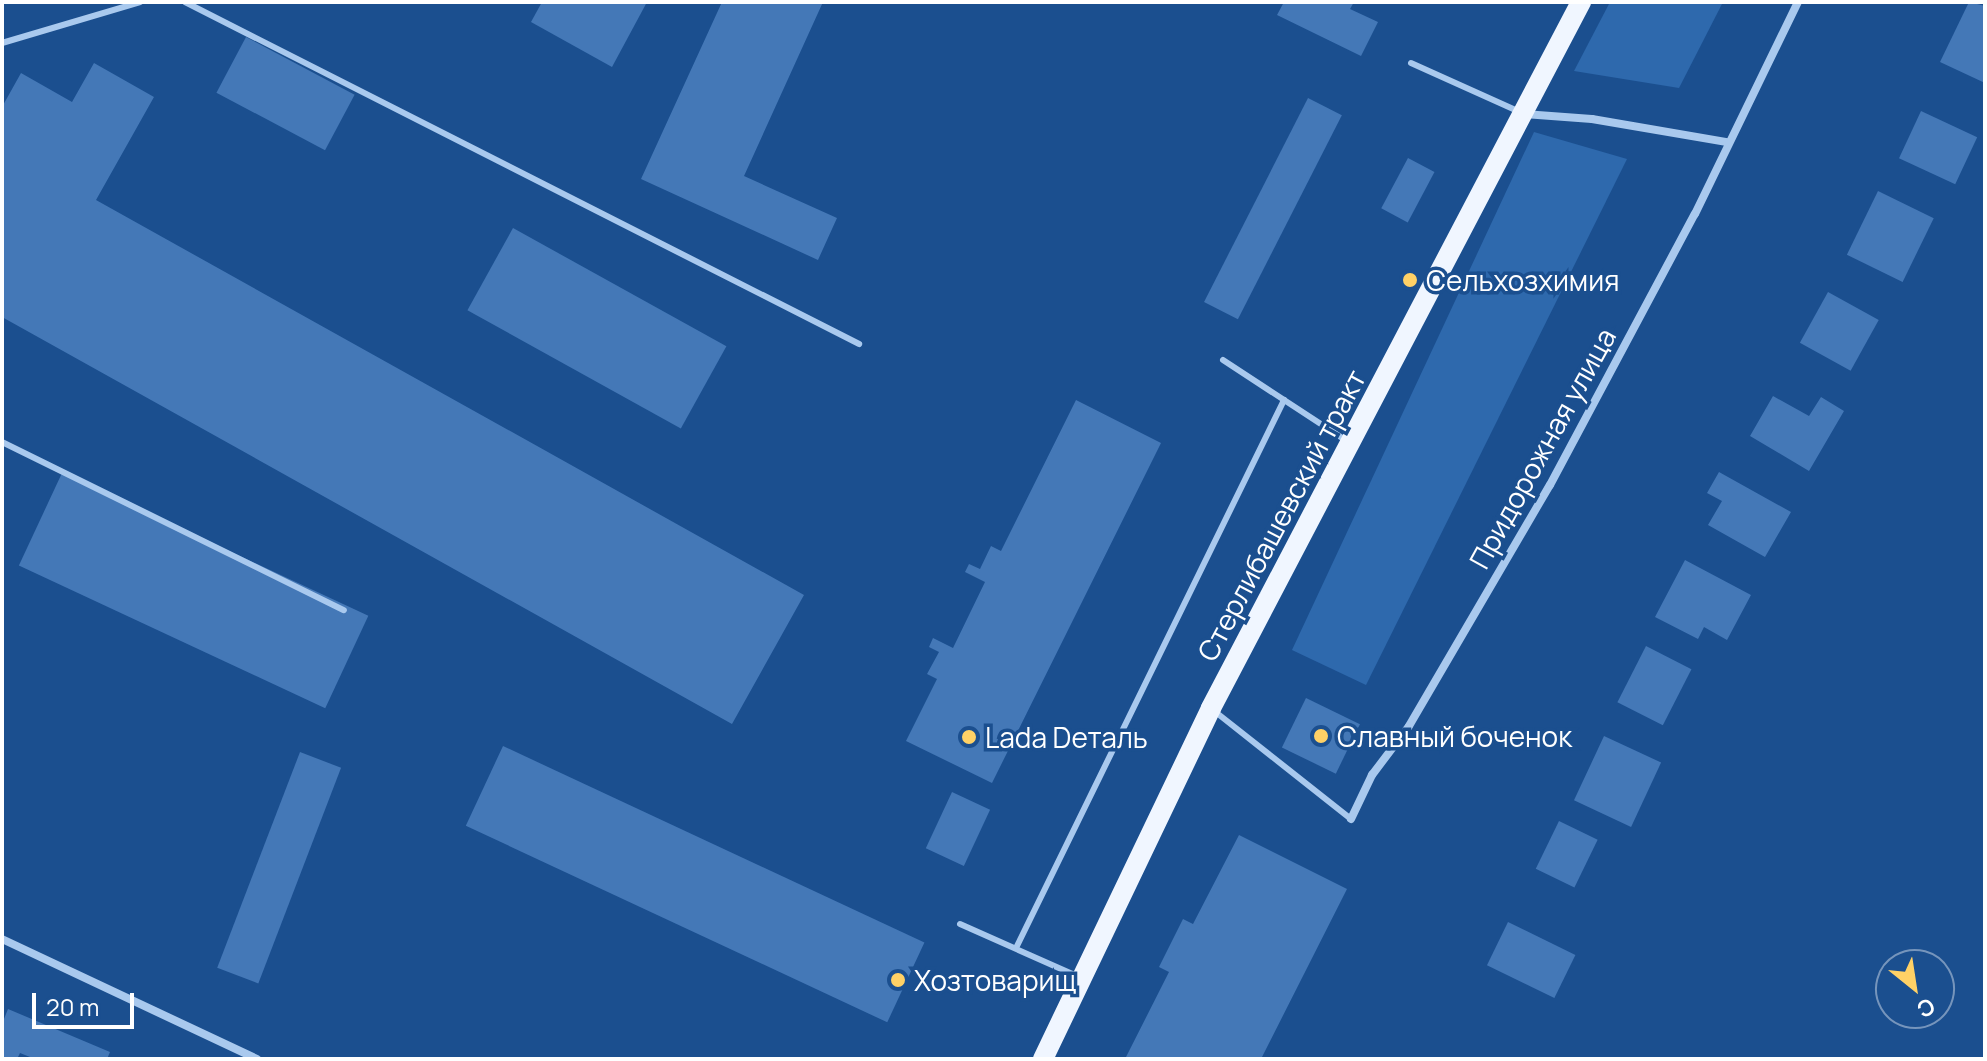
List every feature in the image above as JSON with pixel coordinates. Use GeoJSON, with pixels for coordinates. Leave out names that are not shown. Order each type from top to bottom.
{"type":"FeatureCollection","features":[{"type":"Feature","properties":{"kind":"main road","name":"Стерлибашевский тракт"},"geometry":{"type":"LineString","coordinates":[[1043,1059],[1211,708],[1581,2]]}},
{"type":"Feature","properties":{"kind":"street","name":"Придорожная улица"},"geometry":{"type":"LineString","coordinates":[[1351,819],[1372,775],[1409,726],[1550,485],[1798,2]]}},
{"type":"Feature","properties":{"kind":"street"},"geometry":{"type":"LineString","coordinates":[[1524,114],[1592,119],[1727,142]]}},
{"type":"Feature","properties":{"kind":"street"},"geometry":{"type":"LineString","coordinates":[[2,939],[257,1059]]}},
{"type":"Feature","properties":{"kind":"lane"},"geometry":{"type":"LineString","coordinates":[[2,43],[140,2]]}},
{"type":"Feature","properties":{"kind":"lane"},"geometry":{"type":"LineString","coordinates":[[185,2],[859,344]]}},
{"type":"Feature","properties":{"kind":"lane"},"geometry":{"type":"LineString","coordinates":[[1411,63],[1524,114]]}},
{"type":"Feature","properties":{"kind":"lane"},"geometry":{"type":"LineString","coordinates":[[1223,360],[1350,443]]}},
{"type":"Feature","properties":{"kind":"lane"},"geometry":{"type":"LineString","coordinates":[[1017,946],[1284,400]]}},
{"type":"Feature","properties":{"kind":"lane"},"geometry":{"type":"LineString","coordinates":[[2,442],[344,610]]}},
{"type":"Feature","properties":{"kind":"lane"},"geometry":{"type":"LineString","coordinates":[[1211,708],[1351,819]]}},
{"type":"Feature","properties":{"kind":"lane"},"geometry":{"type":"LineString","coordinates":[[960,924],[1017,946],[1081,978]]}},
{"type":"Feature","properties":{"kind":"shaded area"},"geometry":{"type":"Polygon","coordinates":[[[1610,2],[1723,2],[1679,88],[1574,71],[1610,2]]]}},
{"type":"Feature","properties":{"kind":"shaded area"},"geometry":{"type":"Polygon","coordinates":[[[1534,132],[1627,159],[1366,685],[1292,650],[1534,132]]]}},
{"type":"Feature","properties":{"kind":"building"},"geometry":{"type":"Polygon","coordinates":[[[542,2],[647,2],[612,67],[531,22],[542,2]]]}},
{"type":"Feature","properties":{"kind":"building"},"geometry":{"type":"Polygon","coordinates":[[[722,2],[823,2],[744,176],[837,218],[818,260],[641,179],[722,2]]]}},
{"type":"Feature","properties":{"kind":"building"},"geometry":{"type":"Polygon","coordinates":[[[1284,2],[1354,2],[1350,9],[1378,22],[1361,56],[1277,15],[1284,2]]]}},
{"type":"Feature","properties":{"kind":"building"},"geometry":{"type":"Polygon","coordinates":[[[1969,2],[1985,6],[1985,83],[1940,62],[1969,2]]]}},
{"type":"Feature","properties":{"kind":"building"},"geometry":{"type":"Polygon","coordinates":[[[246,37],[355,95],[325,150],[216,93],[246,37]]]}},
{"type":"Feature","properties":{"kind":"building"},"geometry":{"type":"Polygon","coordinates":[[[94,63],[154,97],[96,200],[804,595],[732,724],[2,317],[2,107],[21,73],[72,102],[94,63]]]}},
{"type":"Feature","properties":{"kind":"building"},"geometry":{"type":"Polygon","coordinates":[[[1308,98],[1342,115],[1238,319],[1204,302],[1308,98]]]}},
{"type":"Feature","properties":{"kind":"building"},"geometry":{"type":"Polygon","coordinates":[[[1921,111],[1977,137],[1955,184],[1899,158],[1921,111]]]}},
{"type":"Feature","properties":{"kind":"building"},"geometry":{"type":"Polygon","coordinates":[[[1408,158],[1434,172],[1408,222],[1381,208],[1408,158]]]}},
{"type":"Feature","properties":{"kind":"building"},"geometry":{"type":"Polygon","coordinates":[[[1878,191],[1934,218],[1903,282],[1847,255],[1878,191]]]}},
{"type":"Feature","properties":{"kind":"building"},"geometry":{"type":"Polygon","coordinates":[[[513,228],[726,346],[681,429],[467,310],[513,228]]]}},
{"type":"Feature","properties":{"kind":"building"},"geometry":{"type":"Polygon","coordinates":[[[1828,292],[1879,320],[1851,371],[1800,343],[1828,292]]]}},
{"type":"Feature","properties":{"kind":"building"},"geometry":{"type":"Polygon","coordinates":[[[1773,396],[1809,416],[1821,397],[1844,411],[1809,471],[1750,436],[1773,396]]]}},
{"type":"Feature","properties":{"kind":"building"},"geometry":{"type":"Polygon","coordinates":[[[1076,400],[1161,443],[992,783],[906,741],[937,679],[927,674],[939,652],[929,647],[933,638],[953,648],[985,582],[965,572],[969,564],[980,569],[991,546],[1001,551],[1076,400]]]}},
{"type":"Feature","properties":{"kind":"building"},"geometry":{"type":"Polygon","coordinates":[[[1719,472],[1791,512],[1765,557],[1708,525],[1722,501],[1707,493],[1719,472]]]}},
{"type":"Feature","properties":{"kind":"building"},"geometry":{"type":"Polygon","coordinates":[[[62,473],[368,616],[325,708],[19,565],[62,473]]]}},
{"type":"Feature","properties":{"kind":"building"},"geometry":{"type":"Polygon","coordinates":[[[1685,560],[1751,595],[1727,640],[1704,627],[1698,639],[1655,617],[1685,560]]]}},
{"type":"Feature","properties":{"kind":"building"},"geometry":{"type":"Polygon","coordinates":[[[1646,646],[1691,669],[1663,725],[1617,702],[1646,646]]]}},
{"type":"Feature","properties":{"kind":"building","name":"Славный боченок"},"geometry":{"type":"Polygon","coordinates":[[[1306,698],[1360,724],[1336,774],[1282,747],[1306,698]]]}},
{"type":"Feature","properties":{"kind":"building"},"geometry":{"type":"Polygon","coordinates":[[[1604,736],[1661,763],[1631,827],[1574,800],[1604,736]]]}},
{"type":"Feature","properties":{"kind":"building"},"geometry":{"type":"Polygon","coordinates":[[[503,746],[924,943],[887,1022],[466,826],[503,746]]]}},
{"type":"Feature","properties":{"kind":"building"},"geometry":{"type":"Polygon","coordinates":[[[300,752],[341,768],[258,983],[217,968],[300,752]]]}},
{"type":"Feature","properties":{"kind":"building"},"geometry":{"type":"Polygon","coordinates":[[[952,792],[990,810],[964,866],[926,848],[952,792]]]}},
{"type":"Feature","properties":{"kind":"building"},"geometry":{"type":"Polygon","coordinates":[[[1559,821],[1598,840],[1574,887],[1536,869],[1559,821]]]}},
{"type":"Feature","properties":{"kind":"building"},"geometry":{"type":"Polygon","coordinates":[[[1239,835],[1347,889],[1261,1059],[1125,1059],[1169,972],[1159,967],[1183,919],[1193,924],[1239,835]]]}},
{"type":"Feature","properties":{"kind":"building"},"geometry":{"type":"Polygon","coordinates":[[[1508,922],[1575,955],[1554,998],[1487,965],[1508,922]]]}},
{"type":"Feature","properties":{"kind":"building"},"geometry":{"type":"Polygon","coordinates":[[[8,1009],[110,1052],[107,1059],[35,1059],[20,1053],[17,1059],[2,1059],[2,1024],[8,1009]]]}},
{"type":"Feature","properties":{"kind":"place","name":"Сельхозхимия"},"geometry":{"type":"Point","coordinates":[1410,280]}},
{"type":"Feature","properties":{"kind":"place","name":"Славный боченок"},"geometry":{"type":"Point","coordinates":[1321,736]}},
{"type":"Feature","properties":{"kind":"place","name":"Lada Dеталь"},"geometry":{"type":"Point","coordinates":[969,737]}},
{"type":"Feature","properties":{"kind":"place","name":"Хозтоварищ"},"geometry":{"type":"Point","coordinates":[898,980]}}]}
